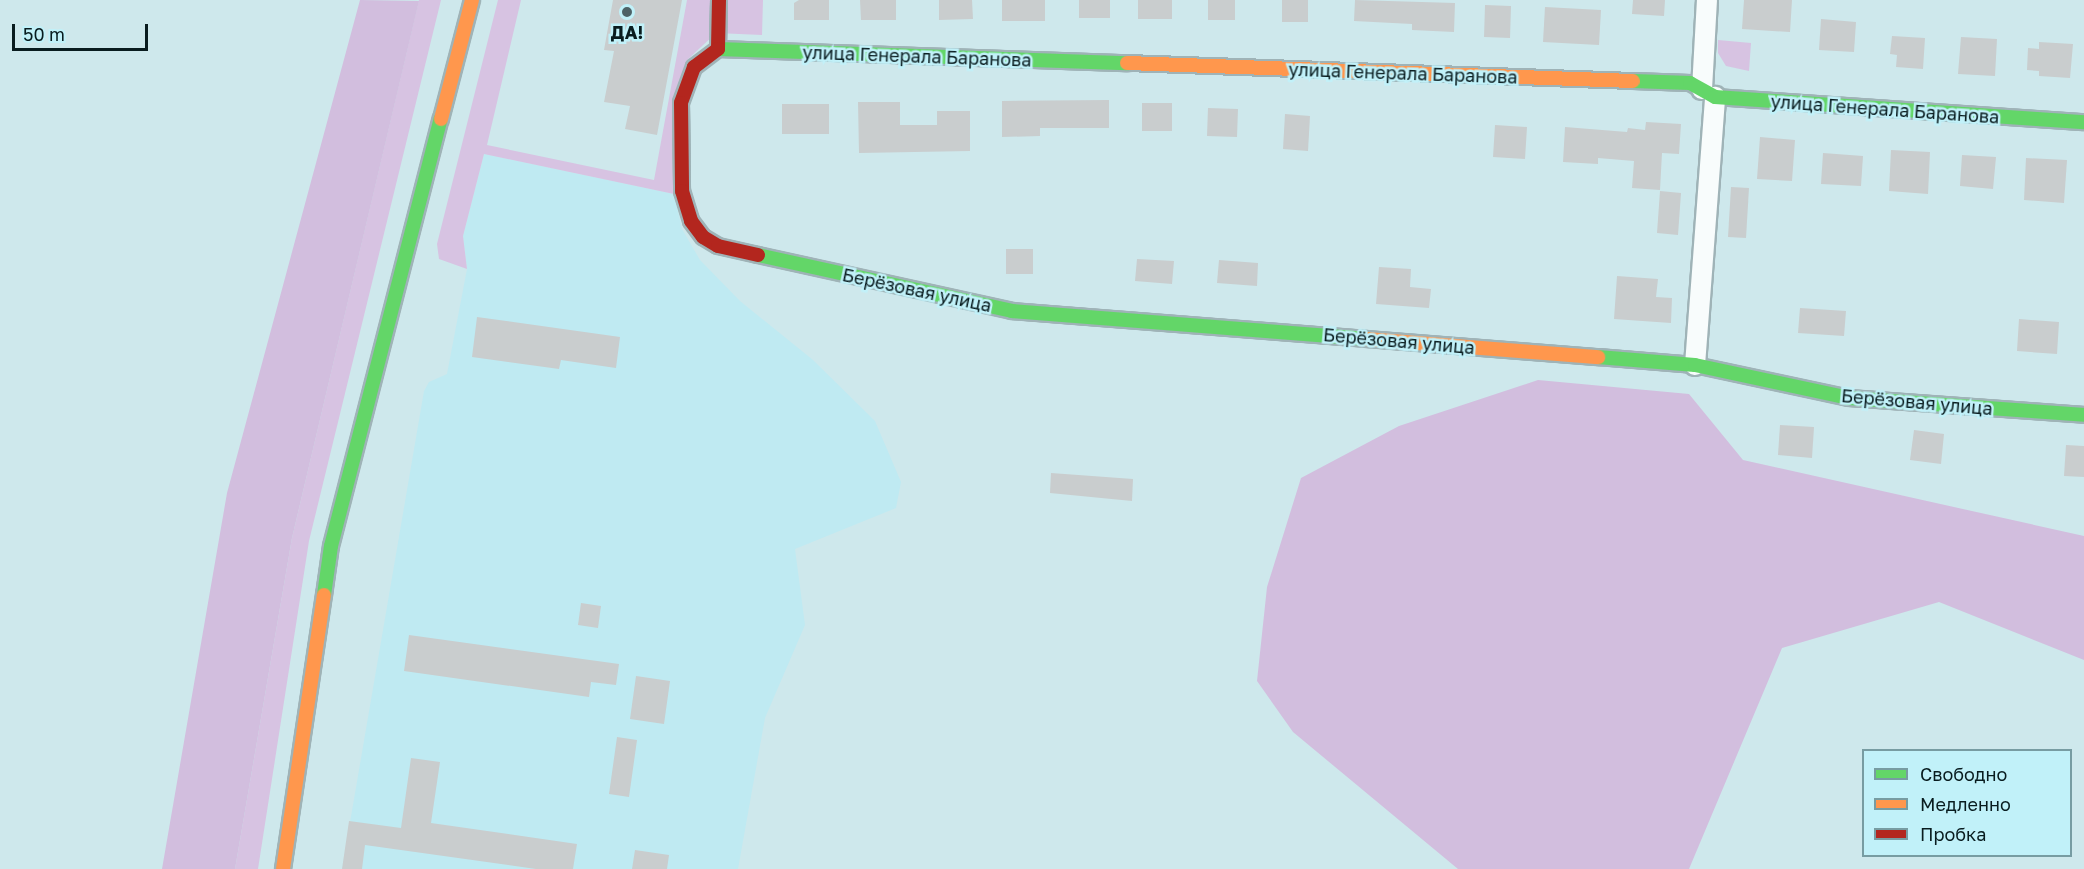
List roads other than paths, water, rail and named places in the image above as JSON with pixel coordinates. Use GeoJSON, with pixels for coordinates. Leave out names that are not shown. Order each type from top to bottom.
{"type":"FeatureCollection","features":[{"type":"Feature","properties":{"kind":"street"},"geometry":{"type":"LineString","coordinates":[[283,869],[331,546],[472,0]]}},
{"type":"Feature","properties":{"kind":"street"},"geometry":{"type":"LineString","coordinates":[[718,49],[720,0]]}},
{"type":"Feature","properties":{"kind":"street"},"geometry":{"type":"LineString","coordinates":[[1695,365],[1708,93],[1707,0]]}},
{"type":"Feature","properties":{"kind":"street","name":"улица Генерала Баранова"},"geometry":{"type":"LineString","coordinates":[[718,49],[1690,83],[1708,93],[2084,122]]}},
{"type":"Feature","properties":{"kind":"street","name":"Берёзовая улица"},"geometry":{"type":"LineString","coordinates":[[718,49],[694,67],[681,103],[682,191],[691,221],[703,237],[718,246],[1012,310],[1695,365],[1850,398],[2084,415]]}},
{"type":"Feature","properties":{"kind":"place","name":"ДА!"},"geometry":{"type":"Point","coordinates":[627,12]}}]}
